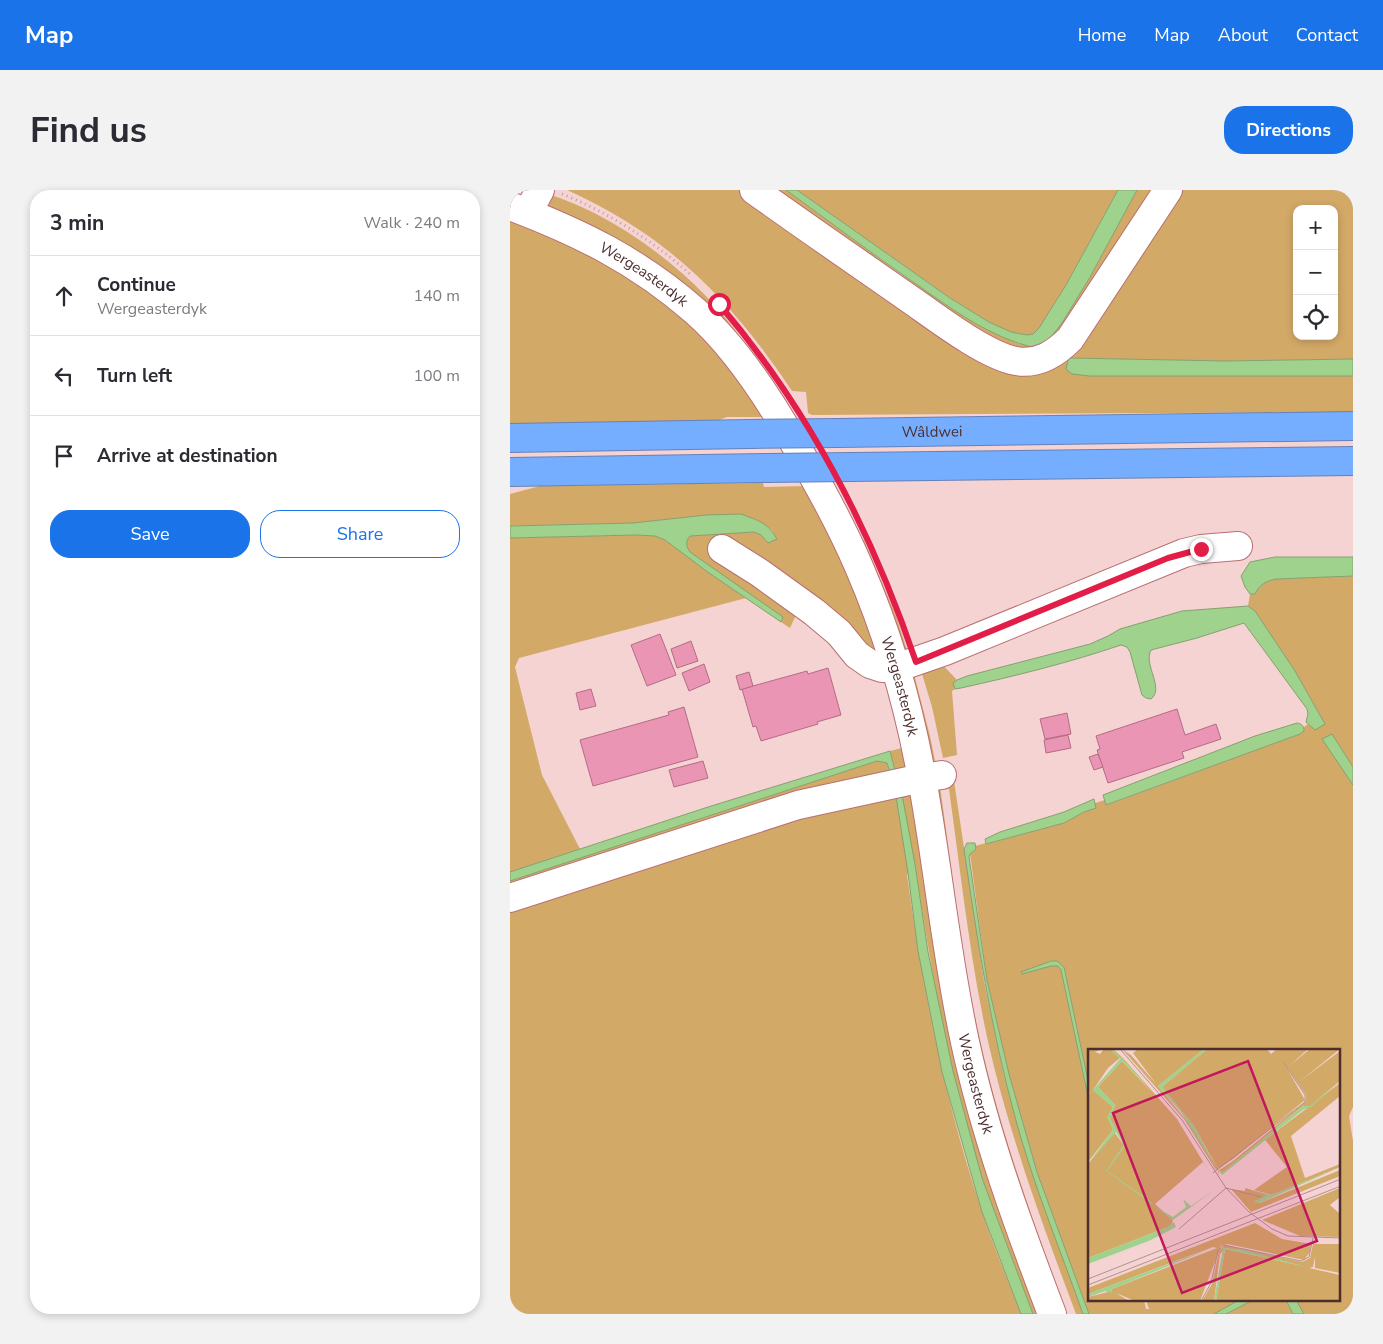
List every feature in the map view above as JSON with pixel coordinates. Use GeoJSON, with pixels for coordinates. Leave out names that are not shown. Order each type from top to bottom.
{"type":"FeatureCollection","features":[{"type":"Feature","properties":{"kind":"highway","name":"Wâldwei"},"geometry":{"type":"LineString","coordinates":[[510,438],[1353,426]]}},
{"type":"Feature","properties":{"kind":"highway"},"geometry":{"type":"LineString","coordinates":[[510,472],[1353,461]]}},
{"type":"Feature","properties":{"kind":"street"},"geometry":{"type":"LineString","coordinates":[[754,190],[952,328],[1006,359],[1028,362],[1037,361],[1052,354],[1070,339],[1168,190]]}},
{"type":"Feature","properties":{"kind":"street","name":"Wergeasterdyk"},"geometry":{"type":"LineString","coordinates":[[535,200],[585,236],[656,280],[698,313],[730,347],[775,409],[822,491],[858,566],[880,619],[932,776],[953,984],[967,1051],[990,1140],[1016,1218],[1052,1314]]}},
{"type":"Feature","properties":{"kind":"street"},"geometry":{"type":"LineString","coordinates":[[722,549],[776,584],[814,612],[839,633],[857,655],[870,664],[882,668],[896,668],[945,651],[1184,553],[1201,549],[1238,546]]}},
{"type":"Feature","properties":{"kind":"street"},"geometry":{"type":"LineString","coordinates":[[510,898],[798,805],[932,776]]}},
{"type":"Feature","properties":{"kind":"path","name":"Wergeasterdyk"},"geometry":{"type":"LineString","coordinates":[[535,200],[611,216],[636,232],[691,275]]}},
{"type":"Feature","properties":{"kind":"shaded area"},"geometry":{"type":"Polygon","coordinates":[[[567,190],[746,190],[880,285],[1040,364],[1174,190],[1353,190],[1353,359],[1226,361],[1071,358],[1089,376],[1353,376],[1353,412],[812,415],[808,413],[806,392],[792,391],[769,358],[721,300],[667,250],[637,228],[567,190]]]}},
{"type":"Feature","properties":{"kind":"shaded area"},"geometry":{"type":"Polygon","coordinates":[[[761,190],[786,190],[899,273],[976,324],[1019,344],[1062,323],[1089,279],[1137,190],[1163,190],[1065,338],[1017,357],[761,190]]]}},
{"type":"Feature","properties":{"kind":"shaded area"},"geometry":{"type":"Polygon","coordinates":[[[786,190],[797,190],[950,298],[989,322],[1011,332],[1027,335],[1033,334],[1039,328],[1066,285],[1118,190],[1137,190],[1089,279],[1062,323],[1048,341],[1036,348],[1003,337],[958,313],[786,190]]]}},
{"type":"Feature","properties":{"kind":"shaded area"},"geometry":{"type":"Polygon","coordinates":[[[797,190],[1118,190],[1066,285],[1039,328],[1033,334],[1027,335],[1011,332],[989,322],[950,298],[797,190]]]}},
{"type":"Feature","properties":{"kind":"shaded area"},"geometry":{"type":"Polygon","coordinates":[[[545,193],[573,203],[601,217],[629,233],[656,252],[704,294],[743,341],[740,344],[546,207],[545,193]]]}},
{"type":"Feature","properties":{"kind":"shaded area"},"geometry":{"type":"Polygon","coordinates":[[[510,217],[591,252],[664,302],[713,348],[764,417],[727,417],[716,421],[510,424],[510,217]]]}},
{"type":"Feature","properties":{"kind":"shaded area"},"geometry":{"type":"Polygon","coordinates":[[[1070,358],[1226,361],[1353,359],[1353,376],[1089,376],[1072,374],[1066,369],[1070,358]]]}},
{"type":"Feature","properties":{"kind":"shaded area"},"geometry":{"type":"Polygon","coordinates":[[[763,483],[764,487],[806,486],[837,548],[861,603],[876,649],[871,652],[796,615],[790,628],[781,622],[783,618],[689,552],[687,546],[687,540],[690,536],[754,532],[761,535],[768,543],[777,539],[771,529],[706,515],[633,523],[510,526],[510,494],[540,486],[763,483]]]}},
{"type":"Feature","properties":{"kind":"shaded area"},"geometry":{"type":"Polygon","coordinates":[[[741,514],[766,525],[777,539],[768,543],[761,535],[754,532],[690,536],[687,542],[688,548],[690,552],[783,617],[781,622],[709,573],[665,540],[655,536],[510,538],[510,526],[633,523],[706,515],[741,514]]]}},
{"type":"Feature","properties":{"kind":"shaded area"},"geometry":{"type":"Polygon","coordinates":[[[655,536],[665,540],[746,598],[519,658],[515,667],[542,775],[580,849],[510,872],[510,538],[655,536]]]}},
{"type":"Feature","properties":{"kind":"shaded area"},"geometry":{"type":"Polygon","coordinates":[[[864,540],[896,616],[909,656],[905,659],[862,541],[864,540]]]}},
{"type":"Feature","properties":{"kind":"shaded area"},"geometry":{"type":"Polygon","coordinates":[[[1275,557],[1353,557],[1353,576],[1276,579],[1264,583],[1255,594],[1250,594],[1241,576],[1250,562],[1275,557]]]}},
{"type":"Feature","properties":{"kind":"shaded area"},"geometry":{"type":"Polygon","coordinates":[[[1353,576],[1353,767],[1332,735],[1323,739],[1353,785],[1353,1107],[1349,1116],[1353,1141],[1353,1314],[1304,1314],[1297,1302],[1341,1302],[1341,1049],[1088,1049],[1088,1080],[1064,967],[1057,961],[1051,961],[1022,972],[1022,974],[1051,966],[1058,966],[1061,970],[1088,1096],[1088,1302],[1144,1302],[1146,1309],[1149,1309],[1147,1302],[1235,1302],[1214,1314],[1089,1314],[1037,1172],[1009,1074],[987,980],[970,854],[976,849],[975,846],[1064,823],[1096,808],[1095,803],[1105,800],[1107,805],[1300,734],[1308,724],[1310,726],[1325,724],[1295,671],[1255,611],[1248,606],[1250,594],[1255,594],[1264,583],[1276,579],[1353,576]]]}},
{"type":"Feature","properties":{"kind":"shaded area"},"geometry":{"type":"Polygon","coordinates":[[[1248,606],[1255,611],[1295,671],[1325,724],[1315,730],[1306,722],[1307,709],[1244,623],[1151,650],[1149,656],[1156,689],[1151,699],[1142,695],[1130,652],[1127,647],[1121,645],[1021,674],[955,689],[953,683],[967,676],[1090,644],[1120,629],[1182,611],[1248,606]]]}},
{"type":"Feature","properties":{"kind":"shaded area"},"geometry":{"type":"Polygon","coordinates":[[[937,659],[957,680],[953,683],[955,689],[952,691],[957,755],[943,758],[932,707],[920,667],[937,659]]]}},
{"type":"Feature","properties":{"kind":"shaded area"},"geometry":{"type":"Polygon","coordinates":[[[914,674],[937,770],[934,770],[910,677],[914,674]]]}},
{"type":"Feature","properties":{"kind":"shaded area"},"geometry":{"type":"Polygon","coordinates":[[[1297,723],[1304,728],[1304,731],[1300,734],[1106,805],[1103,795],[1255,736],[1297,723]]]}},
{"type":"Feature","properties":{"kind":"shaded area"},"geometry":{"type":"Polygon","coordinates":[[[1332,734],[1353,767],[1353,785],[1322,739],[1332,734]]]}},
{"type":"Feature","properties":{"kind":"shaded area"},"geometry":{"type":"Polygon","coordinates":[[[906,747],[911,774],[510,895],[510,881],[877,761],[887,763],[891,779],[897,777],[890,751],[906,747]]]}},
{"type":"Feature","properties":{"kind":"shaded area"},"geometry":{"type":"Polygon","coordinates":[[[890,751],[897,778],[892,779],[887,763],[877,761],[510,881],[510,872],[708,807],[890,751]]]}},
{"type":"Feature","properties":{"kind":"shaded area"},"geometry":{"type":"Polygon","coordinates":[[[954,781],[984,981],[1004,1076],[1032,1173],[1083,1314],[1076,1314],[1051,1246],[1015,1142],[995,1072],[975,974],[965,910],[948,782],[954,781]]]}},
{"type":"Feature","properties":{"kind":"shaded area"},"geometry":{"type":"Polygon","coordinates":[[[940,786],[967,977],[988,1075],[1019,1179],[1067,1314],[1061,1314],[1013,1181],[968,1011],[937,787],[940,786]]]}},
{"type":"Feature","properties":{"kind":"shaded area"},"geometry":{"type":"Polygon","coordinates":[[[913,787],[1041,1314],[1033,1314],[994,1213],[970,1140],[942,1023],[915,864],[907,875],[920,960],[946,1087],[986,1224],[1021,1314],[510,1314],[510,901],[794,810],[913,787]]]}},
{"type":"Feature","properties":{"kind":"shaded area"},"geometry":{"type":"Polygon","coordinates":[[[901,789],[915,864],[928,952],[953,1071],[982,1178],[1033,1314],[1021,1314],[982,1212],[942,1072],[918,951],[895,790],[901,789]]]}},
{"type":"Feature","properties":{"kind":"shaded area"},"geometry":{"type":"Polygon","coordinates":[[[1094,799],[1096,808],[1064,823],[986,844],[985,839],[1000,832],[1064,812],[1094,799]]]}},
{"type":"Feature","properties":{"kind":"shaded area"},"geometry":{"type":"Polygon","coordinates":[[[967,843],[975,843],[976,849],[969,857],[987,980],[1009,1074],[1037,1172],[1089,1314],[1083,1314],[1038,1192],[1006,1084],[985,984],[964,849],[967,843]]]}},
{"type":"Feature","properties":{"kind":"shaded area"},"geometry":{"type":"Polygon","coordinates":[[[1051,961],[1057,961],[1064,967],[1088,1080],[1088,1096],[1061,970],[1058,966],[1051,966],[1022,974],[1021,972],[1051,961]]]}},
{"type":"Feature","properties":{"kind":"shaded area"},"geometry":{"type":"Polygon","coordinates":[[[1235,1302],[1249,1302],[1226,1314],[1214,1314],[1235,1302]]]}},
{"type":"Feature","properties":{"kind":"shaded area"},"geometry":{"type":"Polygon","coordinates":[[[1249,1302],[1287,1302],[1293,1314],[1226,1314],[1249,1302]]]}},
{"type":"Feature","properties":{"kind":"shaded area"},"geometry":{"type":"Polygon","coordinates":[[[1287,1302],[1297,1302],[1304,1314],[1293,1314],[1287,1302]]]}},
{"type":"Feature","properties":{"kind":"building"},"geometry":{"type":"Polygon","coordinates":[[[660,634],[676,675],[647,686],[631,645],[660,634]]]}},
{"type":"Feature","properties":{"kind":"building"},"geometry":{"type":"Polygon","coordinates":[[[691,641],[698,661],[677,668],[671,649],[691,641]]]}},
{"type":"Feature","properties":{"kind":"building"},"geometry":{"type":"Polygon","coordinates":[[[704,664],[710,682],[689,691],[682,673],[704,664]]]}},
{"type":"Feature","properties":{"kind":"building"},"geometry":{"type":"Polygon","coordinates":[[[828,668],[841,715],[761,741],[756,726],[753,727],[742,689],[807,671],[808,674],[828,668]]]}},
{"type":"Feature","properties":{"kind":"building"},"geometry":{"type":"Polygon","coordinates":[[[749,672],[753,686],[740,690],[736,676],[749,672]]]}},
{"type":"Feature","properties":{"kind":"building"},"geometry":{"type":"Polygon","coordinates":[[[591,689],[596,706],[580,710],[576,693],[591,689]]]}},
{"type":"Feature","properties":{"kind":"building"},"geometry":{"type":"Polygon","coordinates":[[[684,707],[698,757],[593,786],[580,740],[669,715],[668,712],[684,707]]]}},
{"type":"Feature","properties":{"kind":"building"},"geometry":{"type":"Polygon","coordinates":[[[1177,709],[1185,735],[1216,724],[1221,739],[1182,752],[1184,758],[1108,783],[1097,750],[1100,749],[1096,736],[1177,709]]]}},
{"type":"Feature","properties":{"kind":"building"},"geometry":{"type":"Polygon","coordinates":[[[1067,713],[1071,734],[1045,739],[1040,719],[1067,713]]]}},
{"type":"Feature","properties":{"kind":"building"},"geometry":{"type":"Polygon","coordinates":[[[1068,735],[1071,748],[1046,753],[1044,740],[1068,735]]]}},
{"type":"Feature","properties":{"kind":"building"},"geometry":{"type":"Polygon","coordinates":[[[1098,754],[1103,767],[1094,770],[1089,757],[1098,754]]]}},
{"type":"Feature","properties":{"kind":"building"},"geometry":{"type":"Polygon","coordinates":[[[703,761],[708,778],[674,787],[669,770],[703,761]]]}},
{"type":"Feature","properties":{"kind":"route"},"geometry":{"type":"LineString","coordinates":[[719,304],[750,339],[787,392],[843,489],[883,575],[916,662],[1168,558],[1201,549]]}}]}
